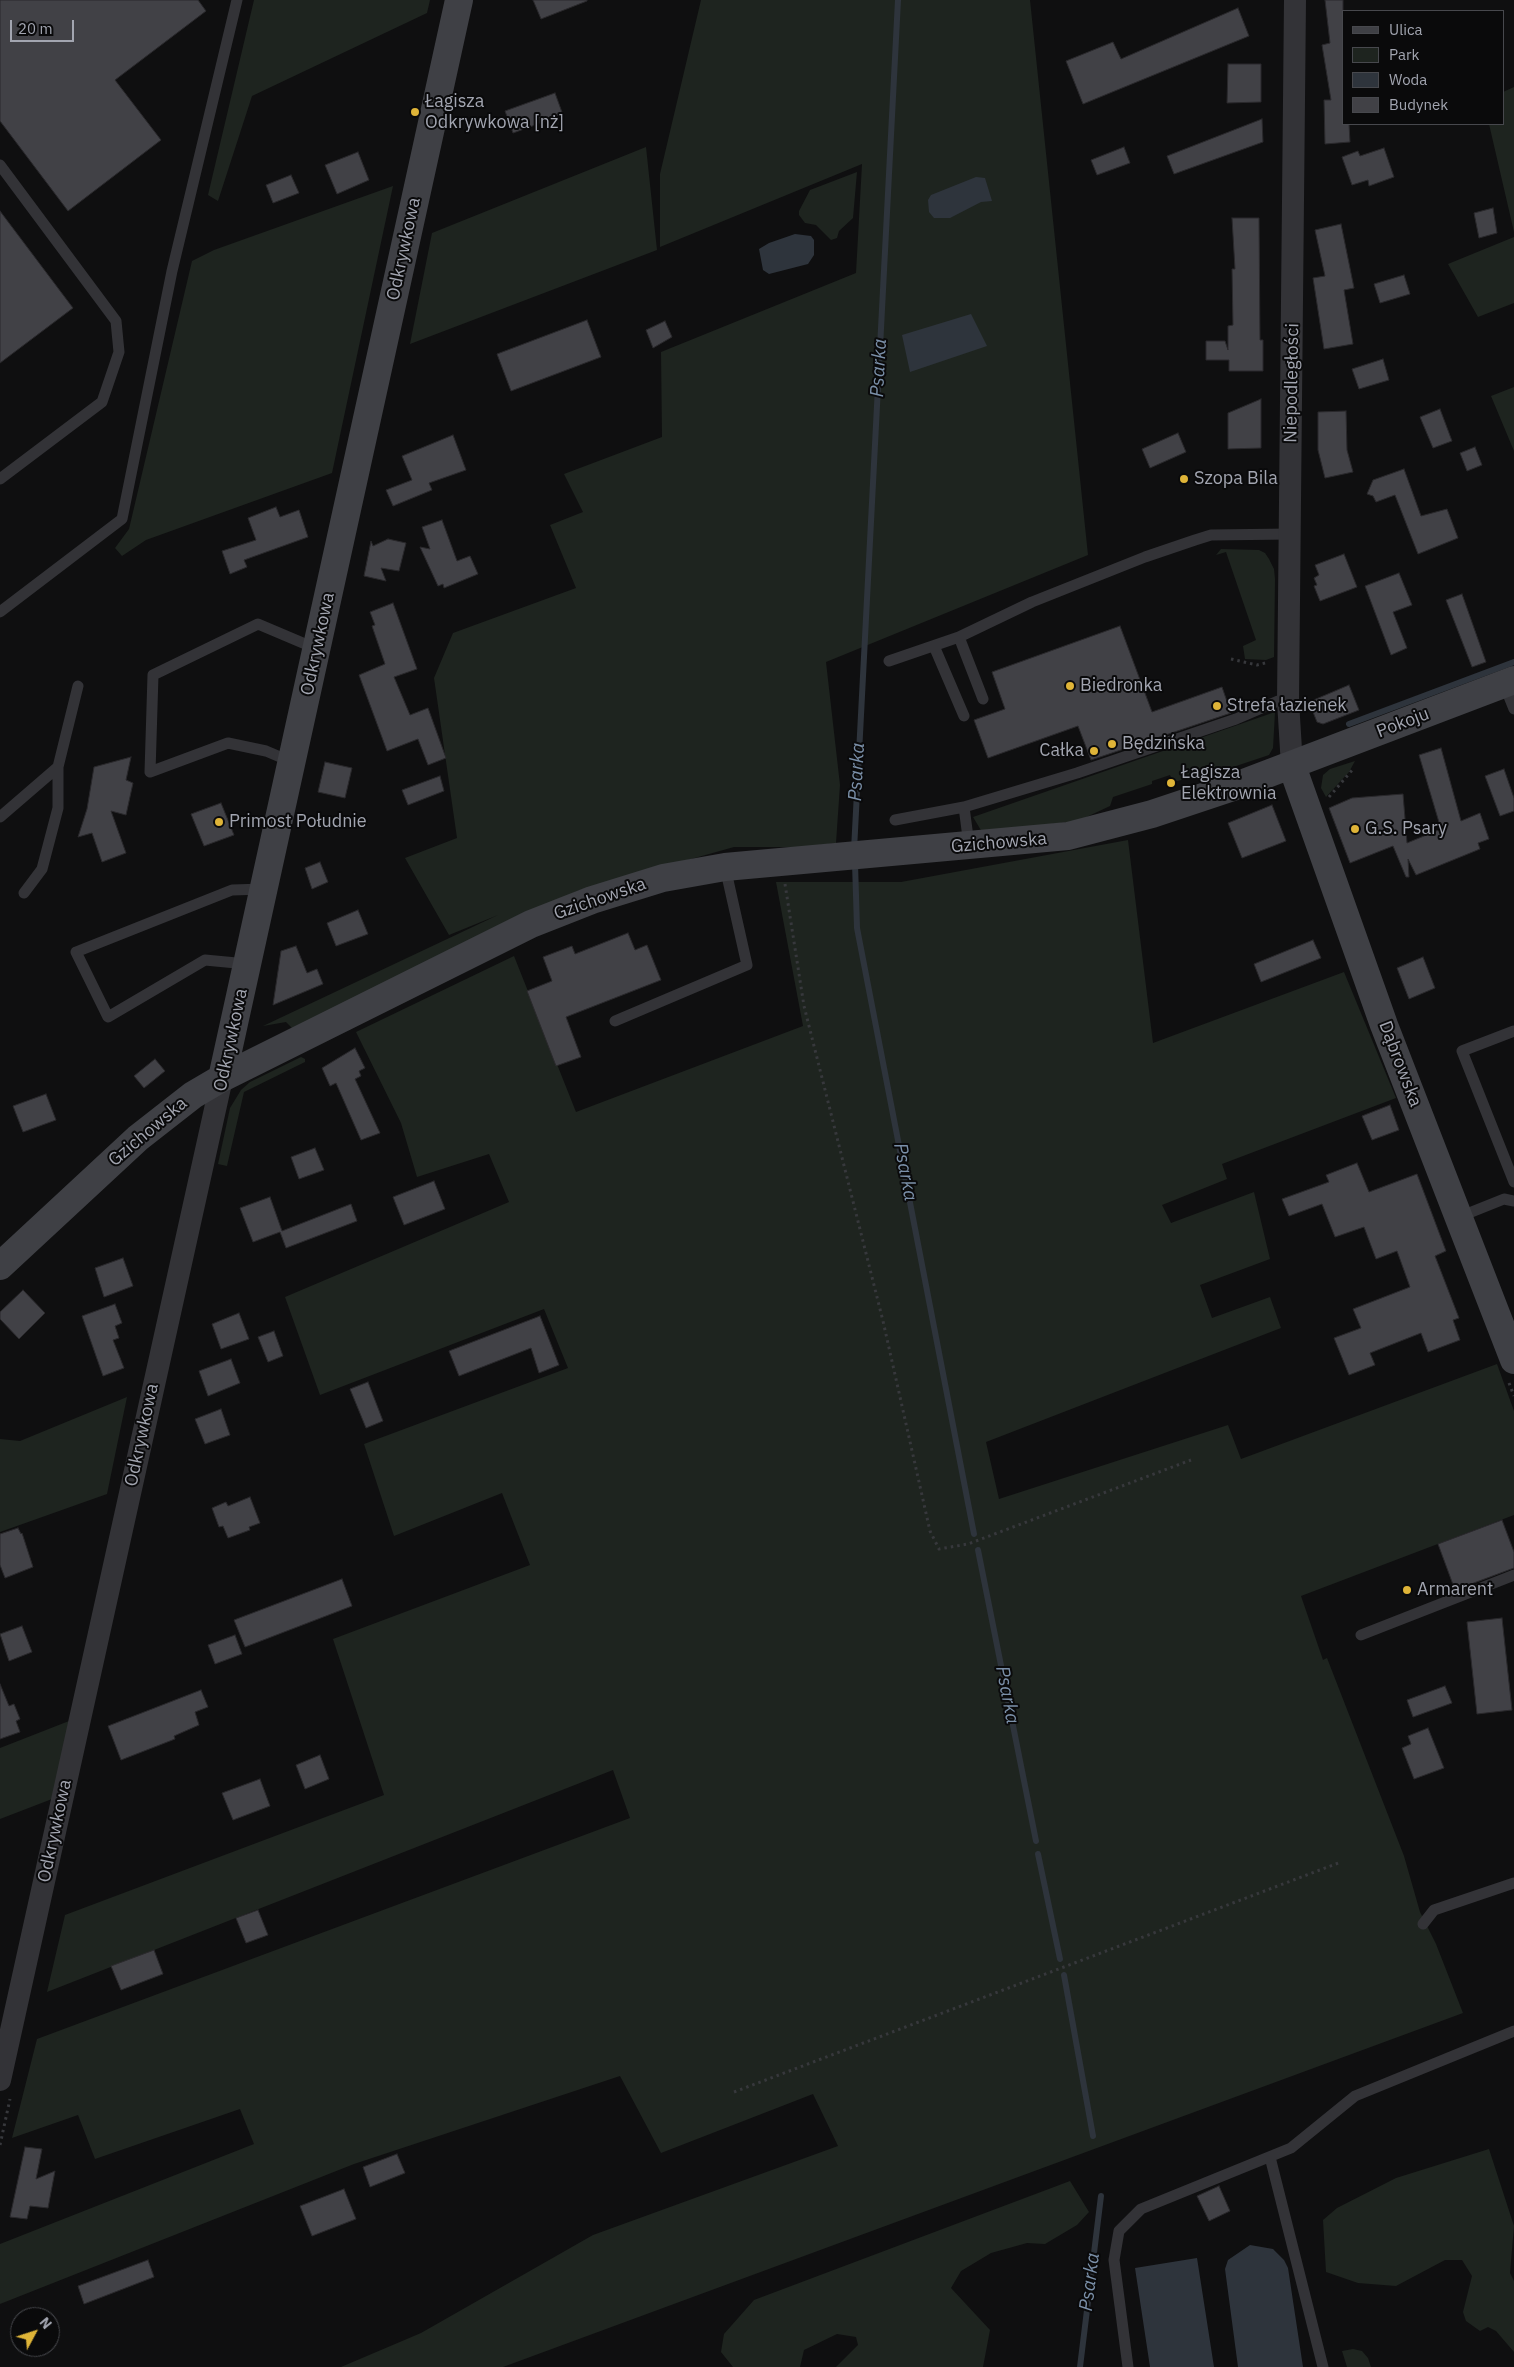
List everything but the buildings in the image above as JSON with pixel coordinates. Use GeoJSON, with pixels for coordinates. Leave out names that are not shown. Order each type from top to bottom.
{"type":"FeatureCollection","features":[{"type":"Feature","properties":{"kind":"street","name":"Odkrywkowa"},"geometry":{"type":"LineString","coordinates":[[0,2080],[459,0]]}},
{"type":"Feature","properties":{"kind":"street","name":"Niepodległości"},"geometry":{"type":"LineString","coordinates":[[1292,766],[1288,701],[1295,0]]}},
{"type":"Feature","properties":{"kind":"street","name":"Pokoju"},"geometry":{"type":"LineString","coordinates":[[1292,766],[1511,691]]}},
{"type":"Feature","properties":{"kind":"street","name":"Gzichowska"},"geometry":{"type":"LineString","coordinates":[[0,1266],[138,1138],[193,1095],[222,1078],[531,924],[592,900],[663,878],[725,867],[1068,836],[1152,814],[1292,766]]}},
{"type":"Feature","properties":{"kind":"street","name":"Dąbrowska"},"geometry":{"type":"LineString","coordinates":[[1292,766],[1381,1016],[1459,1217],[1510,1367]]}},
{"type":"Feature","properties":{"kind":"lane"},"geometry":{"type":"LineString","coordinates":[[0,612],[122,519],[172,271],[237,0]]}},
{"type":"Feature","properties":{"kind":"lane"},"geometry":{"type":"LineString","coordinates":[[0,166],[116,321],[119,352],[102,402],[0,479]]}},
{"type":"Feature","properties":{"kind":"lane"},"geometry":{"type":"LineString","coordinates":[[889,661],[959,638],[1032,602],[1145,557],[1195,540],[1212,535],[1290,534]]}},
{"type":"Feature","properties":{"kind":"lane"},"geometry":{"type":"LineString","coordinates":[[292,762],[266,751],[228,743],[150,772],[153,675],[258,624],[317,649]]}},
{"type":"Feature","properties":{"kind":"lane"},"geometry":{"type":"LineString","coordinates":[[959,638],[983,699]]}},
{"type":"Feature","properties":{"kind":"lane"},"geometry":{"type":"LineString","coordinates":[[934,646],[964,716]]}},
{"type":"Feature","properties":{"kind":"lane"},"geometry":{"type":"LineString","coordinates":[[24,893],[42,870],[58,808],[58,767],[78,686]]}},
{"type":"Feature","properties":{"kind":"lane"},"geometry":{"type":"LineString","coordinates":[[894,820],[964,807],[1077,774],[1236,719],[1278,701],[1288,701]]}},
{"type":"Feature","properties":{"kind":"lane"},"geometry":{"type":"LineString","coordinates":[[0,816],[58,767]]}},
{"type":"Feature","properties":{"kind":"lane"},"geometry":{"type":"LineString","coordinates":[[964,807],[969,845]]}},
{"type":"Feature","properties":{"kind":"lane"},"geometry":{"type":"LineString","coordinates":[[616,1021],[747,965],[725,867]]}},
{"type":"Feature","properties":{"kind":"lane"},"geometry":{"type":"LineString","coordinates":[[247,964],[205,960],[108,1017],[76,952],[232,890],[264,889]]}},
{"type":"Feature","properties":{"kind":"lane"},"geometry":{"type":"LineString","coordinates":[[1514,1031],[1462,1051],[1514,1182]]}},
{"type":"Feature","properties":{"kind":"lane"},"geometry":{"type":"LineString","coordinates":[[1459,1217],[1504,1199],[1514,1201]]}},
{"type":"Feature","properties":{"kind":"lane"},"geometry":{"type":"LineString","coordinates":[[1360,1635],[1514,1575]]}},
{"type":"Feature","properties":{"kind":"lane"},"geometry":{"type":"LineString","coordinates":[[1423,1924],[1434,1910],[1514,1883]]}},
{"type":"Feature","properties":{"kind":"lane"},"geometry":{"type":"LineString","coordinates":[[1128,2367],[1114,2260],[1119,2231],[1141,2209],[1291,2148],[1355,2096],[1514,2031]]}},
{"type":"Feature","properties":{"kind":"lane"},"geometry":{"type":"LineString","coordinates":[[1270,2156],[1323,2367]]}},
{"type":"Feature","properties":{"kind":"path"},"geometry":{"type":"LineString","coordinates":[[1320,802],[1329,798],[1356,766]]}},
{"type":"Feature","properties":{"kind":"path"},"geometry":{"type":"LineString","coordinates":[[784,861],[784,875],[804,1006],[883,1321],[930,1531],[939,1549],[968,1544],[1191,1460]]}},
{"type":"Feature","properties":{"kind":"path"},"geometry":{"type":"LineString","coordinates":[[1510,1367],[1514,1396]]}},
{"type":"Feature","properties":{"kind":"path"},"geometry":{"type":"LineString","coordinates":[[734,2092],[1342,1862]]}},
{"type":"Feature","properties":{"kind":"green space"},"geometry":{"type":"Polygon","coordinates":[[[254,0],[430,0],[427,13],[252,96],[218,201],[208,195],[254,0]]]}},
{"type":"Feature","properties":{"kind":"green space"},"geometry":{"type":"Polygon","coordinates":[[[701,0],[1030,0],[1088,555],[826,662],[840,785],[836,843],[803,847],[734,847],[577,891],[293,1029],[286,1022],[263,1026],[498,915],[449,935],[405,858],[457,838],[434,678],[453,633],[576,588],[550,525],[583,512],[564,474],[662,437],[661,352],[856,273],[862,164],[660,247],[660,174],[701,0]]]}},
{"type":"Feature","properties":{"kind":"green space"},"geometry":{"type":"Polygon","coordinates":[[[1514,87],[1514,232],[1489,125],[1504,125],[1504,92],[1514,87]]]}},
{"type":"Feature","properties":{"kind":"green space"},"geometry":{"type":"Polygon","coordinates":[[[646,147],[657,250],[410,344],[432,233],[646,147]]]}},
{"type":"Feature","properties":{"kind":"green space"},"geometry":{"type":"Polygon","coordinates":[[[857,172],[853,218],[839,231],[837,238],[831,240],[816,225],[805,223],[799,215],[799,211],[810,190],[857,172]]]}},
{"type":"Feature","properties":{"kind":"green space"},"geometry":{"type":"Polygon","coordinates":[[[393,186],[332,473],[146,540],[122,556],[115,548],[129,529],[192,261],[214,250],[393,186]]]}},
{"type":"Feature","properties":{"kind":"green space"},"geometry":{"type":"Polygon","coordinates":[[[1514,237],[1514,303],[1478,317],[1448,264],[1514,237]]]}},
{"type":"Feature","properties":{"kind":"green space"},"geometry":{"type":"Polygon","coordinates":[[[1514,387],[1514,451],[1491,396],[1514,387]]]}},
{"type":"Feature","properties":{"kind":"green space"},"geometry":{"type":"Polygon","coordinates":[[[1221,549],[1259,550],[1265,553],[1274,569],[1274,657],[1266,660],[1245,659],[1243,646],[1256,640],[1226,552],[1216,555],[1221,549]]]}},
{"type":"Feature","properties":{"kind":"green space"},"geometry":{"type":"Polygon","coordinates":[[[1275,712],[1273,748],[1269,755],[1224,770],[1173,782],[1170,775],[1152,781],[1152,784],[1113,797],[1110,806],[1078,821],[982,832],[973,817],[1275,712]]]}},
{"type":"Feature","properties":{"kind":"green space"},"geometry":{"type":"Polygon","coordinates":[[[1355,761],[1349,772],[1326,797],[1321,788],[1323,775],[1330,769],[1355,761]]]}},
{"type":"Feature","properties":{"kind":"green space"},"geometry":{"type":"Polygon","coordinates":[[[1128,840],[1153,1043],[1344,972],[1396,1098],[1222,1164],[1227,1179],[1162,1205],[1171,1223],[1254,1192],[1270,1259],[1200,1285],[1212,1318],[1270,1297],[1281,1328],[986,1442],[999,1499],[1228,1425],[1241,1459],[1497,1364],[1514,1411],[1514,1515],[1301,1596],[1323,1660],[1327,1658],[1404,1856],[1420,1912],[1436,1944],[1463,2013],[503,2367],[341,2367],[421,2333],[593,2235],[838,2146],[813,2094],[661,2153],[620,2076],[354,2164],[0,2304],[0,2244],[254,2144],[240,2109],[95,2159],[78,2115],[12,2138],[37,2039],[630,1818],[613,1770],[47,1992],[65,1915],[384,1795],[333,1639],[530,1565],[502,1493],[394,1536],[364,1444],[568,1368],[544,1309],[320,1395],[285,1297],[509,1202],[489,1154],[417,1177],[401,1123],[356,1032],[514,956],[576,1112],[803,1026],[776,882],[901,882],[1128,840]]]}},
{"type":"Feature","properties":{"kind":"green space"},"geometry":{"type":"Polygon","coordinates":[[[301,1057],[305,1059],[305,1062],[244,1092],[227,1166],[218,1164],[230,1108],[241,1090],[250,1082],[301,1057]]]}},
{"type":"Feature","properties":{"kind":"green space"},"geometry":{"type":"Polygon","coordinates":[[[127,1397],[107,1494],[0,1532],[0,1439],[20,1441],[127,1397]]]}},
{"type":"Feature","properties":{"kind":"green space"},"geometry":{"type":"Polygon","coordinates":[[[69,1721],[52,1799],[0,1819],[0,1748],[69,1721]]]}},
{"type":"Feature","properties":{"kind":"green space"},"geometry":{"type":"Polygon","coordinates":[[[1489,2149],[1514,2226],[1510,2273],[1514,2281],[1514,2352],[1496,2331],[1488,2327],[1480,2331],[1466,2321],[1463,2312],[1472,2276],[1462,2260],[1445,2260],[1396,2286],[1358,2283],[1326,2272],[1323,2220],[1337,2208],[1396,2178],[1489,2149]]]}},
{"type":"Feature","properties":{"kind":"green space"},"geometry":{"type":"Polygon","coordinates":[[[1070,2181],[1089,2212],[1077,2225],[1045,2244],[1027,2243],[991,2253],[961,2271],[951,2288],[990,2330],[983,2367],[836,2367],[858,2345],[856,2337],[837,2334],[804,2350],[800,2367],[733,2367],[721,2352],[724,2334],[754,2300],[1070,2181]]]}},
{"type":"Feature","properties":{"kind":"green space"},"geometry":{"type":"Polygon","coordinates":[[[1353,2349],[1362,2351],[1368,2358],[1371,2367],[1347,2367],[1342,2351],[1353,2349]]]}},
{"type":"Feature","properties":{"kind":"water"},"geometry":{"type":"Polygon","coordinates":[[[976,177],[985,178],[992,201],[981,202],[950,218],[934,218],[929,212],[928,200],[931,195],[976,177]]]}},
{"type":"Feature","properties":{"kind":"water"},"geometry":{"type":"Polygon","coordinates":[[[795,234],[811,236],[814,240],[814,255],[808,264],[769,274],[763,270],[759,249],[769,243],[795,234]]]}},
{"type":"Feature","properties":{"kind":"water"},"geometry":{"type":"Polygon","coordinates":[[[971,314],[987,346],[910,372],[902,335],[971,314]]]}},
{"type":"Feature","properties":{"kind":"water"},"geometry":{"type":"Polygon","coordinates":[[[1250,2245],[1273,2249],[1284,2260],[1288,2268],[1303,2367],[1238,2367],[1225,2269],[1228,2260],[1250,2245]]]}},
{"type":"Feature","properties":{"kind":"water"},"geometry":{"type":"Polygon","coordinates":[[[1197,2258],[1214,2367],[1150,2367],[1135,2268],[1197,2258]]]}},
{"type":"Feature","properties":{"kind":"waterway","name":"Psarka"},"geometry":{"type":"LineString","coordinates":[[854,850],[898,0]]}},
{"type":"Feature","properties":{"kind":"waterway"},"geometry":{"type":"LineString","coordinates":[[1349,724],[1514,662]]}},
{"type":"Feature","properties":{"kind":"waterway","name":"Psarka"},"geometry":{"type":"LineString","coordinates":[[855,863],[857,928],[974,1534]]}},
{"type":"Feature","properties":{"kind":"waterway","name":"Psarka"},"geometry":{"type":"LineString","coordinates":[[978,1550],[1036,1841]]}},
{"type":"Feature","properties":{"kind":"waterway","name":"Psarka"},"geometry":{"type":"LineString","coordinates":[[1038,1854],[1060,1959]]}},
{"type":"Feature","properties":{"kind":"waterway","name":"Psarka"},"geometry":{"type":"LineString","coordinates":[[1064,1975],[1093,2136]]}},
{"type":"Feature","properties":{"kind":"waterway","name":"Psarka"},"geometry":{"type":"LineString","coordinates":[[1080,2367],[1101,2196]]}},
{"type":"Feature","properties":{"kind":"place","name":"Łagisza Odkrywkowa [nż]"},"geometry":{"type":"Point","coordinates":[415,112]}},
{"type":"Feature","properties":{"kind":"place","name":"Szopa Bila"},"geometry":{"type":"Point","coordinates":[1184,479]}},
{"type":"Feature","properties":{"kind":"place","name":"Biedronka"},"geometry":{"type":"Point","coordinates":[1070,686]}},
{"type":"Feature","properties":{"kind":"place","name":"Strefa łazienek"},"geometry":{"type":"Point","coordinates":[1217,706]}},
{"type":"Feature","properties":{"kind":"place","name":"Będzińska"},"geometry":{"type":"Point","coordinates":[1112,744]}},
{"type":"Feature","properties":{"kind":"place","name":"Całka"},"geometry":{"type":"Point","coordinates":[1094,751]}},
{"type":"Feature","properties":{"kind":"place","name":"Łagisza Elektrownia"},"geometry":{"type":"Point","coordinates":[1171,783]}},
{"type":"Feature","properties":{"kind":"place","name":"Primost Południe"},"geometry":{"type":"Point","coordinates":[219,822]}},
{"type":"Feature","properties":{"kind":"place","name":"G.S. Psary"},"geometry":{"type":"Point","coordinates":[1355,829]}},
{"type":"Feature","properties":{"kind":"place","name":"Armarent"},"geometry":{"type":"Point","coordinates":[1407,1590]}}]}
